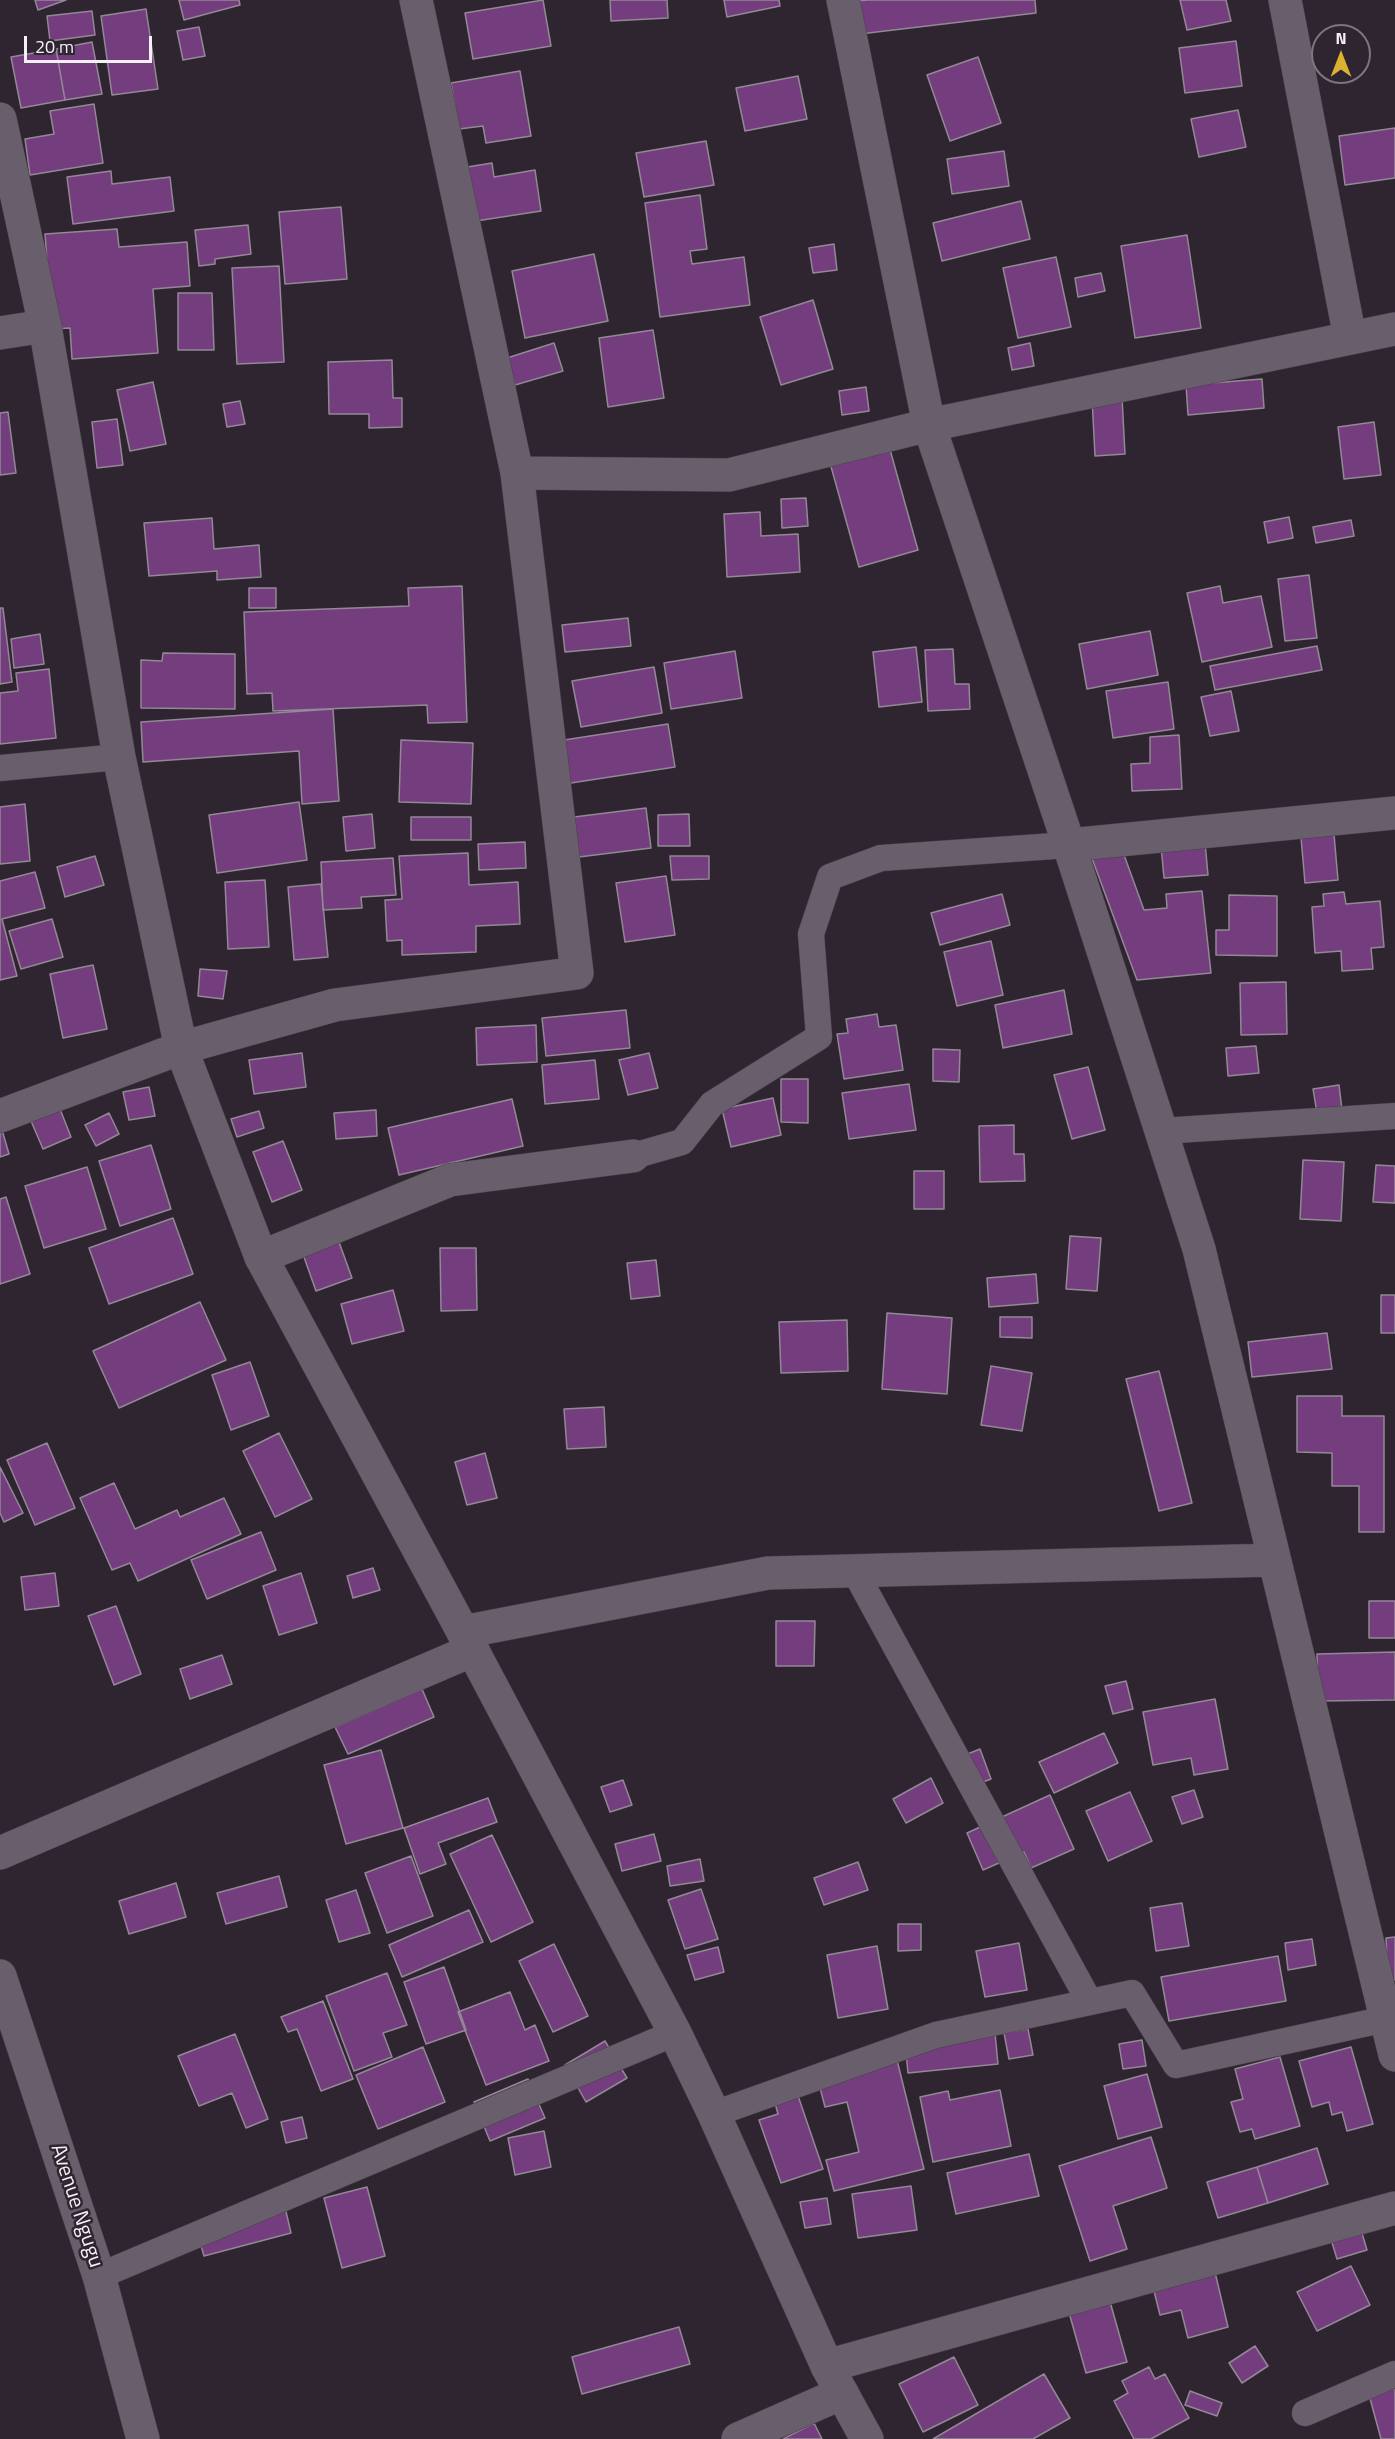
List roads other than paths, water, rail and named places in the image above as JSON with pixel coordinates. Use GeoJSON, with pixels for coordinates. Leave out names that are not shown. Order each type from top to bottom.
{"type":"FeatureCollection","features":[{"type":"Feature","properties":{"kind":"street"},"geometry":{"type":"LineString","coordinates":[[0,1116],[181,1048],[336,1005],[576,973],[518,473],[416,0]]}},
{"type":"Feature","properties":{"kind":"street"},"geometry":{"type":"LineString","coordinates":[[843,0],[929,425],[1069,845],[1199,1249],[1395,2055]]}},
{"type":"Feature","properties":{"kind":"street"},"geometry":{"type":"LineString","coordinates":[[1285,0],[1350,338]]}},
{"type":"Feature","properties":{"kind":"street"},"geometry":{"type":"LineString","coordinates":[[0,119],[45,326],[119,757],[181,1048],[261,1257],[468,1641],[675,2033],[835,2380],[867,2439]]}},
{"type":"Feature","properties":{"kind":"street"},"geometry":{"type":"LineString","coordinates":[[0,333],[45,326]]}},
{"type":"Feature","properties":{"kind":"street"},"geometry":{"type":"LineString","coordinates":[[518,473],[729,475],[929,425],[1395,329]]}},
{"type":"Feature","properties":{"kind":"street"},"geometry":{"type":"LineString","coordinates":[[1069,845],[1395,813]]}},
{"type":"Feature","properties":{"kind":"street"},"geometry":{"type":"LineString","coordinates":[[261,1257],[450,1180],[633,1156]]}},
{"type":"Feature","properties":{"kind":"street"},"geometry":{"type":"LineString","coordinates":[[0,1853],[468,1641],[768,1573],[1274,1560]]}},
{"type":"Feature","properties":{"kind":"street","name":"Avenue Ngugu"},"geometry":{"type":"LineString","coordinates":[[0,1976],[99,2276],[143,2439]]}},
{"type":"Feature","properties":{"kind":"street"},"geometry":{"type":"LineString","coordinates":[[738,2439],[835,2380],[1395,2208]]}},
{"type":"Feature","properties":{"kind":"lane"},"geometry":{"type":"LineString","coordinates":[[0,768],[119,757]]}},
{"type":"Feature","properties":{"kind":"lane"},"geometry":{"type":"LineString","coordinates":[[633,1156],[682,1142],[712,1104],[819,1037],[811,934],[830,878],[881,858],[1069,845]]}},
{"type":"Feature","properties":{"kind":"lane"},"geometry":{"type":"LineString","coordinates":[[1161,1131],[1395,1116]]}},
{"type":"Feature","properties":{"kind":"lane"},"geometry":{"type":"LineString","coordinates":[[854,1570],[1089,2001]]}},
{"type":"Feature","properties":{"kind":"lane"},"geometry":{"type":"LineString","coordinates":[[714,2114],[936,2035],[1132,1993],[1176,2065],[1386,2019]]}},
{"type":"Feature","properties":{"kind":"lane"},"geometry":{"type":"LineString","coordinates":[[99,2276],[675,2033]]}},
{"type":"Feature","properties":{"kind":"lane"},"geometry":{"type":"LineString","coordinates":[[1305,2413],[1395,2374]]}}]}
